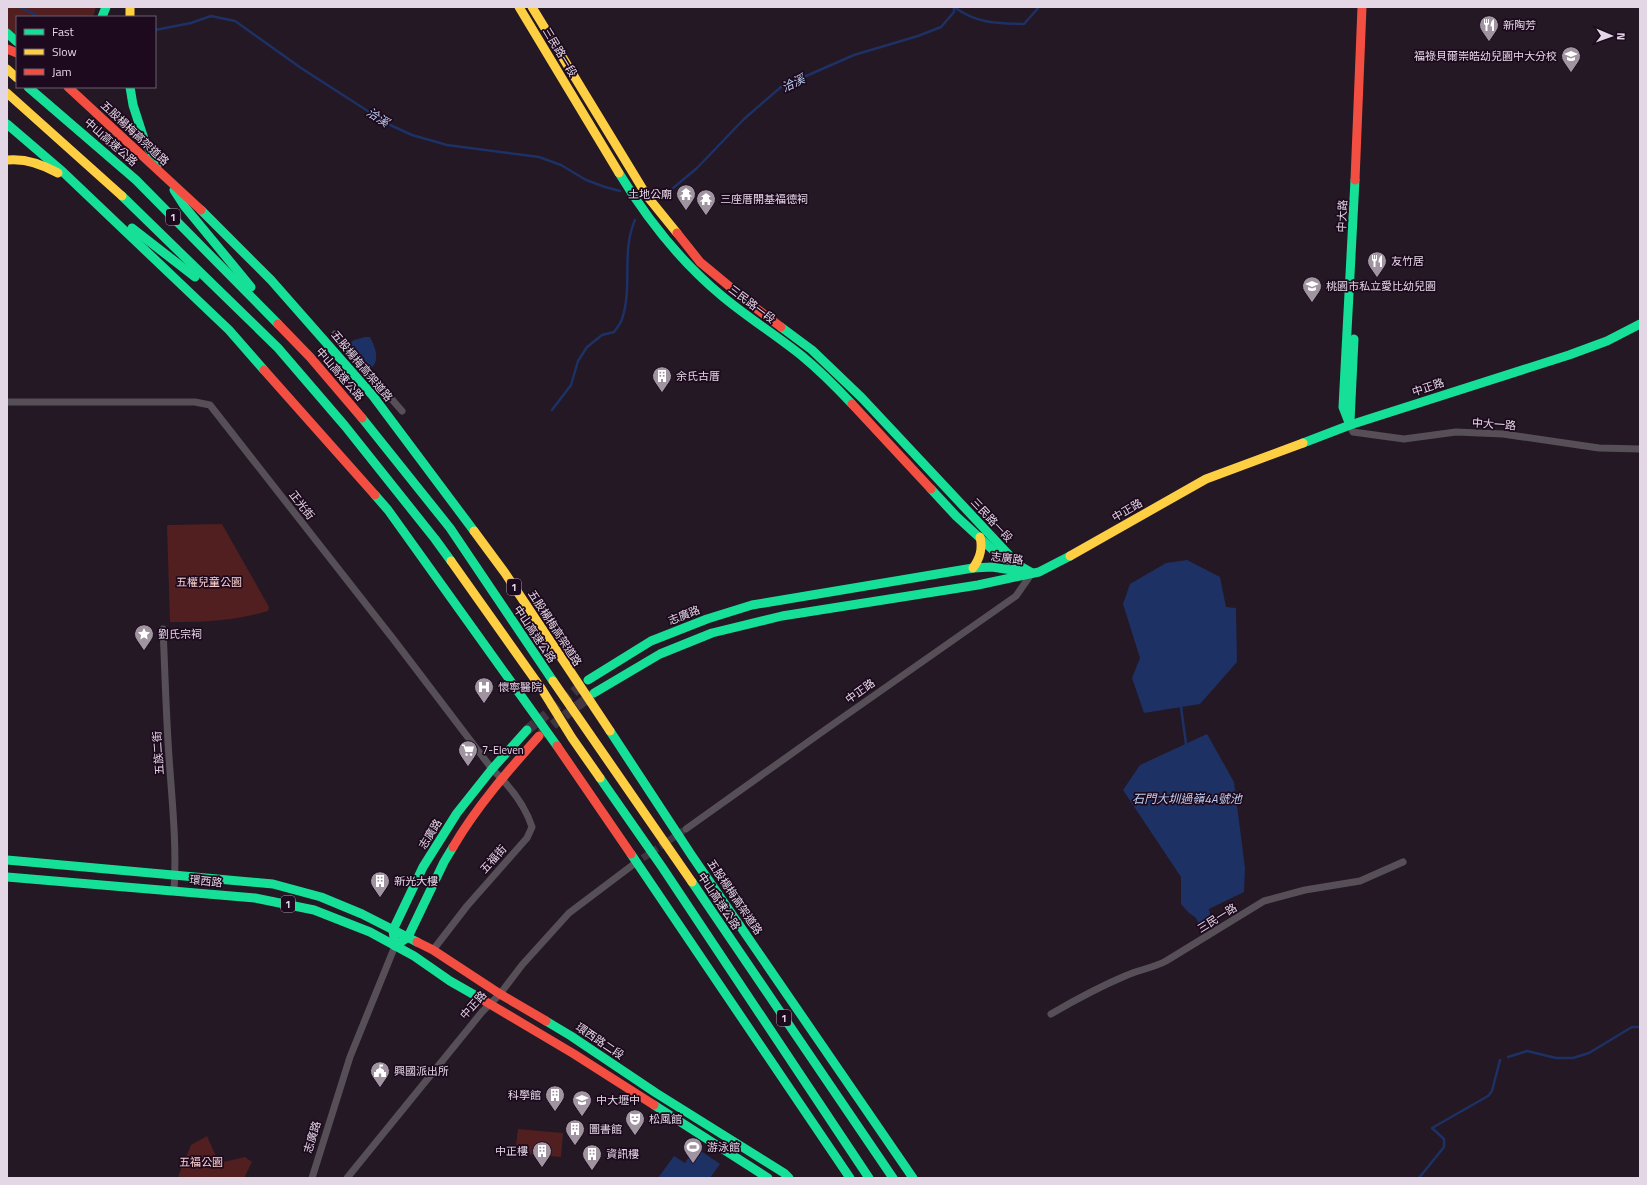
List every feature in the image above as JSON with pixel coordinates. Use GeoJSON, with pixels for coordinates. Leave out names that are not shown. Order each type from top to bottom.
{"type":"FeatureCollection","features":[{"type":"Feature","properties":{"kind":"main road","name":"三民路一段"},"geometry":{"type":"LineString","coordinates":[[519,7],[635,199],[670,244],[694,271],[722,296],[803,357],[848,400],[956,516],[994,551],[1032,573]]}},
{"type":"Feature","properties":{"kind":"main road","name":"三民路一段"},"geometry":{"type":"LineString","coordinates":[[532,7],[647,196],[700,262],[736,292],[812,350],[862,398],[1002,549],[1032,573]]}},
{"type":"Feature","properties":{"kind":"main road","name":"中大路"},"geometry":{"type":"LineString","coordinates":[[1350,425],[1343,407],[1354,209],[1362,7]]}},
{"type":"Feature","properties":{"kind":"main road"},"geometry":{"type":"LineString","coordinates":[[1350,425],[1368,7]]}},
{"type":"Feature","properties":{"kind":"main road"},"geometry":{"type":"LineString","coordinates":[[7,33],[16,41]]}},
{"type":"Feature","properties":{"kind":"main road"},"geometry":{"type":"LineString","coordinates":[[7,69],[16,77]]}},
{"type":"Feature","properties":{"kind":"main road","name":"中山高速公路"},"geometry":{"type":"LineString","coordinates":[[29,88],[136,180],[310,356],[450,528],[654,831],[675,858],[893,1178]]}},
{"type":"Feature","properties":{"kind":"main road","name":"五股楊梅高架道路"},"geometry":{"type":"LineString","coordinates":[[69,88],[186,195],[271,280],[373,396],[505,574],[692,856],[913,1178]]}},
{"type":"Feature","properties":{"kind":"main road"},"geometry":{"type":"LineString","coordinates":[[130,88],[133,105],[145,142],[185,207],[310,356]]}},
{"type":"Feature","properties":{"kind":"main road","name":"1"},"geometry":{"type":"LineString","coordinates":[[7,93],[110,184],[278,348],[346,426],[435,539],[541,688],[572,738],[662,867],[869,1178]]}},
{"type":"Feature","properties":{"kind":"main road"},"geometry":{"type":"LineString","coordinates":[[7,126],[71,182]]}},
{"type":"Feature","properties":{"kind":"main road"},"geometry":{"type":"LineString","coordinates":[[7,126],[63,172],[229,330],[388,510],[557,746],[850,1178]]}},
{"type":"Feature","properties":{"kind":"main road"},"geometry":{"type":"LineString","coordinates":[[7,160],[15,159],[53,170],[71,182],[186,270],[278,348]]}},
{"type":"Feature","properties":{"kind":"main road","name":"中正路"},"geometry":{"type":"LineString","coordinates":[[1032,573],[1039,572],[1081,550],[1201,482],[1350,425],[1608,342],[1640,324]]}},
{"type":"Feature","properties":{"kind":"main road"},"geometry":{"type":"LineString","coordinates":[[973,568],[981,556],[982,546],[980,537]]}},
{"type":"Feature","properties":{"kind":"main road","name":"志廣路"},"geometry":{"type":"LineString","coordinates":[[588,680],[651,641],[708,619],[752,605],[973,568],[992,567],[1032,573]]}},
{"type":"Feature","properties":{"kind":"main road","name":"志廣路"},"geometry":{"type":"LineString","coordinates":[[594,693],[660,654],[719,631],[782,616],[978,584],[1032,573]]}},
{"type":"Feature","properties":{"kind":"main road","name":"志廣路"},"geometry":{"type":"LineString","coordinates":[[395,946],[393,930],[423,867],[457,813],[492,769],[528,730]]}},
{"type":"Feature","properties":{"kind":"main road"},"geometry":{"type":"LineString","coordinates":[[395,946],[408,937],[444,862],[465,827],[502,778],[539,736]]}},
{"type":"Feature","properties":{"kind":"main road","name":"環西路"},"geometry":{"type":"LineString","coordinates":[[7,860],[273,884],[295,889],[328,900],[362,914],[393,930]]}},
{"type":"Feature","properties":{"kind":"main road","name":"環西路"},"geometry":{"type":"LineString","coordinates":[[7,877],[174,890],[255,898],[290,904],[336,918],[370,932],[395,946]]}},
{"type":"Feature","properties":{"kind":"main road","name":"環西路二段"},"geometry":{"type":"LineString","coordinates":[[393,930],[433,950],[500,994],[571,1036],[656,1094],[784,1173],[789,1178]]}},
{"type":"Feature","properties":{"kind":"main road","name":"1"},"geometry":{"type":"LineString","coordinates":[[395,946],[414,956],[450,981],[488,1004],[574,1054],[768,1178]]}},
{"type":"Feature","properties":{"kind":"street"},"geometry":{"type":"LineString","coordinates":[[635,199],[647,196]]}},
{"type":"Feature","properties":{"kind":"street"},"geometry":{"type":"LineString","coordinates":[[335,334],[402,411]]}},
{"type":"Feature","properties":{"kind":"street","name":"正光街"},"geometry":{"type":"LineString","coordinates":[[7,402],[195,402],[210,405],[394,640],[492,769],[502,778]]}},
{"type":"Feature","properties":{"kind":"street","name":"中大一路"},"geometry":{"type":"LineString","coordinates":[[1350,425],[1353,432],[1404,439],[1456,432],[1503,434],[1599,448],[1640,449]]}},
{"type":"Feature","properties":{"kind":"street","name":"中正路"},"geometry":{"type":"LineString","coordinates":[[686,829],[828,727],[1016,596],[1032,573]]}},
{"type":"Feature","properties":{"kind":"street","name":"五族二街"},"geometry":{"type":"LineString","coordinates":[[163,629],[175,875],[174,890]]}},
{"type":"Feature","properties":{"kind":"street","name":"五福街"},"geometry":{"type":"LineString","coordinates":[[433,950],[467,906],[527,838],[532,827],[528,815],[502,778]]}},
{"type":"Feature","properties":{"kind":"street","name":"三民一路"},"geometry":{"type":"LineString","coordinates":[[1050,1014],[1094,989],[1127,975],[1155,967],[1264,901],[1305,890],[1360,881],[1403,862]]}},
{"type":"Feature","properties":{"kind":"street","name":"中正路"},"geometry":{"type":"LineString","coordinates":[[347,1178],[488,1004],[500,994],[522,965],[569,913],[634,864]]}},
{"type":"Feature","properties":{"kind":"street","name":"志廣路"},"geometry":{"type":"LineString","coordinates":[[312,1178],[350,1057],[395,946]]}},
{"type":"Feature","properties":{"kind":"green space"},"geometry":{"type":"Polygon","coordinates":[[[7,7],[96,7],[93,16],[16,16],[16,42],[7,35],[7,7]]]}},
{"type":"Feature","properties":{"kind":"green space","name":"五權兒童公園"},"geometry":{"type":"Polygon","coordinates":[[[222,524],[269,607],[268,611],[243,617],[219,620],[170,622],[168,525],[222,524]]]}},
{"type":"Feature","properties":{"kind":"green space"},"geometry":{"type":"Polygon","coordinates":[[[518,1129],[563,1133],[561,1157],[515,1153],[518,1129]]]}},
{"type":"Feature","properties":{"kind":"green space","name":"五福公園"},"geometry":{"type":"Polygon","coordinates":[[[207,1136],[219,1163],[245,1157],[252,1162],[244,1178],[179,1178],[179,1174],[191,1145],[207,1136]]]}},
{"type":"Feature","properties":{"kind":"water"},"geometry":{"type":"Polygon","coordinates":[[[370,337],[376,354],[375,362],[370,369],[348,344],[354,340],[370,337]]]}},
{"type":"Feature","properties":{"kind":"water"},"geometry":{"type":"Polygon","coordinates":[[[1187,560],[1220,577],[1226,607],[1236,608],[1237,662],[1200,704],[1144,713],[1132,678],[1140,658],[1123,604],[1130,584],[1166,563],[1187,560]]]}},
{"type":"Feature","properties":{"kind":"water","name":"石門大圳過嶺4A號池"},"geometry":{"type":"Polygon","coordinates":[[[1207,734],[1234,782],[1245,868],[1244,892],[1209,909],[1212,924],[1201,928],[1196,918],[1181,904],[1181,877],[1123,790],[1140,765],[1207,734]]]}},
{"type":"Feature","properties":{"kind":"water","name":"游泳館"},"geometry":{"type":"Polygon","coordinates":[[[695,1147],[720,1164],[710,1178],[658,1178],[674,1156],[685,1163],[695,1147]]]}},
{"type":"Feature","properties":{"kind":"waterway","name":"洽溪"},"geometry":{"type":"LineString","coordinates":[[20,7],[37,16]]}},
{"type":"Feature","properties":{"kind":"waterway","name":"洽溪"},"geometry":{"type":"LineString","coordinates":[[954,7],[979,20],[996,23],[1024,24],[1039,7]]}},
{"type":"Feature","properties":{"kind":"waterway","name":"洽溪"},"geometry":{"type":"LineString","coordinates":[[652,193],[666,194],[697,168],[744,119],[781,87],[854,55],[918,36],[941,27],[954,12],[954,7]]}},
{"type":"Feature","properties":{"kind":"waterway","name":"洽溪"},"geometry":{"type":"LineString","coordinates":[[156,30],[191,23],[211,16],[235,21],[301,68],[388,124],[412,135],[447,145],[539,157],[561,165],[586,180],[620,191]]}},
{"type":"Feature","properties":{"kind":"waterway","name":"洽溪"},"geometry":{"type":"LineString","coordinates":[[658,199],[666,194]]}},
{"type":"Feature","properties":{"kind":"waterway"},"geometry":{"type":"LineString","coordinates":[[552,410],[571,385],[578,361],[587,347],[602,335],[614,332],[619,326],[625,307],[627,294],[629,244],[635,220]]}},
{"type":"Feature","properties":{"kind":"waterway"},"geometry":{"type":"LineString","coordinates":[[1181,707],[1186,744]]}},
{"type":"Feature","properties":{"kind":"waterway"},"geometry":{"type":"LineString","coordinates":[[1508,1057],[1527,1051],[1556,1058],[1573,1058],[1589,1053],[1632,1027],[1640,1027]]}},
{"type":"Feature","properties":{"kind":"waterway"},"geometry":{"type":"LineString","coordinates":[[1419,1178],[1444,1147],[1444,1139],[1432,1128],[1488,1096],[1492,1091],[1500,1060]]}},
{"type":"Feature","properties":{"kind":"tunnel"},"geometry":{"type":"LineString","coordinates":[[527,730],[585,683]]}},
{"type":"Feature","properties":{"kind":"tunnel"},"geometry":{"type":"LineString","coordinates":[[541,734],[593,694]]}},
{"type":"Feature","properties":{"kind":"tunnel"},"geometry":{"type":"LineString","coordinates":[[634,864],[686,829]]}},
{"type":"Feature","properties":{"kind":"traffic: fast"},"geometry":{"type":"LineString","coordinates":[[102,16],[106,7]]}},
{"type":"Feature","properties":{"kind":"traffic: fast"},"geometry":{"type":"LineString","coordinates":[[7,33],[16,41]]}},
{"type":"Feature","properties":{"kind":"traffic: fast"},"geometry":{"type":"LineString","coordinates":[[29,88],[136,180],[278,324]]}},
{"type":"Feature","properties":{"kind":"traffic: fast"},"geometry":{"type":"LineString","coordinates":[[130,88],[133,105],[145,142],[158,164]]}},
{"type":"Feature","properties":{"kind":"traffic: fast"},"geometry":{"type":"LineString","coordinates":[[7,124],[63,172],[229,330],[264,370]]}},
{"type":"Feature","properties":{"kind":"traffic: fast"},"geometry":{"type":"LineString","coordinates":[[619,173],[653,223],[679,254],[707,283],[732,304],[808,361],[852,404]]}},
{"type":"Feature","properties":{"kind":"traffic: fast"},"geometry":{"type":"LineString","coordinates":[[1350,425],[1343,407],[1355,180]]}},
{"type":"Feature","properties":{"kind":"traffic: fast"},"geometry":{"type":"LineString","coordinates":[[174,190],[185,207],[251,287]]}},
{"type":"Feature","properties":{"kind":"traffic: fast"},"geometry":{"type":"LineString","coordinates":[[122,196],[278,348],[345,426],[451,561]]}},
{"type":"Feature","properties":{"kind":"traffic: fast"},"geometry":{"type":"LineString","coordinates":[[201,210],[271,280],[373,396],[474,531]]}},
{"type":"Feature","properties":{"kind":"traffic: fast"},"geometry":{"type":"LineString","coordinates":[[132,228],[195,277]]}},
{"type":"Feature","properties":{"kind":"traffic: fast"},"geometry":{"type":"LineString","coordinates":[[1303,443],[1350,425],[1569,355],[1607,341],[1640,324]]}},
{"type":"Feature","properties":{"kind":"traffic: fast"},"geometry":{"type":"LineString","coordinates":[[781,327],[812,350],[862,398],[1009,555]]}},
{"type":"Feature","properties":{"kind":"traffic: fast"},"geometry":{"type":"LineString","coordinates":[[1350,421],[1354,339]]}},
{"type":"Feature","properties":{"kind":"traffic: fast"},"geometry":{"type":"LineString","coordinates":[[362,418],[450,528],[553,681]]}},
{"type":"Feature","properties":{"kind":"traffic: fast"},"geometry":{"type":"LineString","coordinates":[[931,489],[956,516],[994,551],[1032,573]]}},
{"type":"Feature","properties":{"kind":"traffic: fast"},"geometry":{"type":"LineString","coordinates":[[375,495],[388,510],[557,746]]}},
{"type":"Feature","properties":{"kind":"traffic: fast"},"geometry":{"type":"LineString","coordinates":[[594,693],[660,654],[712,633],[782,616],[978,585],[1039,572],[1070,556]]}},
{"type":"Feature","properties":{"kind":"traffic: fast"},"geometry":{"type":"LineString","coordinates":[[588,680],[651,641],[707,619],[752,605],[973,568],[992,567],[1024,572]]}},
{"type":"Feature","properties":{"kind":"traffic: fast"},"geometry":{"type":"LineString","coordinates":[[453,847],[444,862],[408,937],[395,946],[393,930],[423,867],[457,813],[492,769],[527,730]]}},
{"type":"Feature","properties":{"kind":"traffic: fast"},"geometry":{"type":"LineString","coordinates":[[610,731],[692,856],[913,1178]]}},
{"type":"Feature","properties":{"kind":"traffic: fast"},"geometry":{"type":"LineString","coordinates":[[600,778],[662,867],[869,1178]]}},
{"type":"Feature","properties":{"kind":"traffic: fast"},"geometry":{"type":"LineString","coordinates":[[631,854],[850,1178]]}},
{"type":"Feature","properties":{"kind":"traffic: fast"},"geometry":{"type":"LineString","coordinates":[[7,860],[273,884],[321,897],[362,914],[417,942]]}},
{"type":"Feature","properties":{"kind":"traffic: fast"},"geometry":{"type":"LineString","coordinates":[[7,877],[255,898],[314,910],[370,932],[414,956],[450,981],[478,997]]}},
{"type":"Feature","properties":{"kind":"traffic: fast"},"geometry":{"type":"LineString","coordinates":[[692,882],[893,1178]]}},
{"type":"Feature","properties":{"kind":"traffic: fast"},"geometry":{"type":"LineString","coordinates":[[546,1021],[656,1093],[784,1173],[789,1178]]}},
{"type":"Feature","properties":{"kind":"traffic: fast"},"geometry":{"type":"LineString","coordinates":[[654,1105],[768,1178]]}},
{"type":"Feature","properties":{"kind":"traffic: slow"},"geometry":{"type":"LineString","coordinates":[[130,7],[130,16]]}},
{"type":"Feature","properties":{"kind":"traffic: slow"},"geometry":{"type":"LineString","coordinates":[[519,7],[619,173]]}},
{"type":"Feature","properties":{"kind":"traffic: slow"},"geometry":{"type":"LineString","coordinates":[[532,7],[647,196],[677,233]]}},
{"type":"Feature","properties":{"kind":"traffic: slow"},"geometry":{"type":"LineString","coordinates":[[7,69],[16,77]]}},
{"type":"Feature","properties":{"kind":"traffic: slow"},"geometry":{"type":"LineString","coordinates":[[7,93],[122,196]]}},
{"type":"Feature","properties":{"kind":"traffic: slow"},"geometry":{"type":"LineString","coordinates":[[7,160],[33,162],[58,173]]}},
{"type":"Feature","properties":{"kind":"traffic: slow"},"geometry":{"type":"LineString","coordinates":[[1070,556],[1206,479],[1303,443]]}},
{"type":"Feature","properties":{"kind":"traffic: slow"},"geometry":{"type":"LineString","coordinates":[[474,531],[505,573],[610,731]]}},
{"type":"Feature","properties":{"kind":"traffic: slow"},"geometry":{"type":"LineString","coordinates":[[973,568],[980,553],[980,537]]}},
{"type":"Feature","properties":{"kind":"traffic: slow"},"geometry":{"type":"LineString","coordinates":[[451,561],[541,688],[572,738],[600,778]]}},
{"type":"Feature","properties":{"kind":"traffic: slow"},"geometry":{"type":"LineString","coordinates":[[553,681],[692,882]]}},
{"type":"Feature","properties":{"kind":"traffic: jam"},"geometry":{"type":"LineString","coordinates":[[1355,180],[1362,7]]}},
{"type":"Feature","properties":{"kind":"traffic: jam"},"geometry":{"type":"LineString","coordinates":[[7,49],[16,53]]}},
{"type":"Feature","properties":{"kind":"traffic: jam"},"geometry":{"type":"LineString","coordinates":[[69,88],[201,210]]}},
{"type":"Feature","properties":{"kind":"traffic: jam"},"geometry":{"type":"LineString","coordinates":[[677,233],[700,262],[781,327]]}},
{"type":"Feature","properties":{"kind":"traffic: jam"},"geometry":{"type":"LineString","coordinates":[[278,324],[310,357],[362,418]]}},
{"type":"Feature","properties":{"kind":"traffic: jam"},"geometry":{"type":"LineString","coordinates":[[264,370],[375,495]]}},
{"type":"Feature","properties":{"kind":"traffic: jam"},"geometry":{"type":"LineString","coordinates":[[852,404],[931,489]]}},
{"type":"Feature","properties":{"kind":"traffic: jam"},"geometry":{"type":"LineString","coordinates":[[453,847],[472,817],[504,776],[539,736]]}},
{"type":"Feature","properties":{"kind":"traffic: jam"},"geometry":{"type":"LineString","coordinates":[[557,746],[631,854]]}},
{"type":"Feature","properties":{"kind":"traffic: jam"},"geometry":{"type":"LineString","coordinates":[[417,942],[433,950],[500,994],[546,1021]]}},
{"type":"Feature","properties":{"kind":"traffic: jam"},"geometry":{"type":"LineString","coordinates":[[478,997],[574,1054],[654,1105]]}},
{"type":"Feature","properties":{"kind":"place","name":"新陶芳"},"geometry":{"type":"Point","coordinates":[1489,42]}},
{"type":"Feature","properties":{"kind":"place","name":"福祿貝爾崇皓幼兒園中大分校"},"geometry":{"type":"Point","coordinates":[1571,73]}},
{"type":"Feature","properties":{"kind":"place","name":"土地公廟"},"geometry":{"type":"Point","coordinates":[686,211]}},
{"type":"Feature","properties":{"kind":"place","name":"三座厝開基福德祠"},"geometry":{"type":"Point","coordinates":[706,216]}},
{"type":"Feature","properties":{"kind":"place","name":"友竹居"},"geometry":{"type":"Point","coordinates":[1377,278]}},
{"type":"Feature","properties":{"kind":"place","name":"桃園市私立愛比幼兒園"},"geometry":{"type":"Point","coordinates":[1312,303]}},
{"type":"Feature","properties":{"kind":"place","name":"余氏古厝"},"geometry":{"type":"Point","coordinates":[662,393]}},
{"type":"Feature","properties":{"kind":"place","name":"劉氏宗祠"},"geometry":{"type":"Point","coordinates":[144,651]}},
{"type":"Feature","properties":{"kind":"place","name":"懷寧醫院"},"geometry":{"type":"Point","coordinates":[484,704]}},
{"type":"Feature","properties":{"kind":"place","name":"7-Eleven"},"geometry":{"type":"Point","coordinates":[468,767]}},
{"type":"Feature","properties":{"kind":"place","name":"新光大樓"},"geometry":{"type":"Point","coordinates":[380,898]}},
{"type":"Feature","properties":{"kind":"place","name":"興國派出所"},"geometry":{"type":"Point","coordinates":[380,1088]}},
{"type":"Feature","properties":{"kind":"place","name":"科學館"},"geometry":{"type":"Point","coordinates":[555,1112]}},
{"type":"Feature","properties":{"kind":"place","name":"中大壢中"},"geometry":{"type":"Point","coordinates":[582,1117]}},
{"type":"Feature","properties":{"kind":"place","name":"松風館"},"geometry":{"type":"Point","coordinates":[635,1136]}},
{"type":"Feature","properties":{"kind":"place","name":"圖書館"},"geometry":{"type":"Point","coordinates":[575,1146]}},
{"type":"Feature","properties":{"kind":"place","name":"游泳館"},"geometry":{"type":"Point","coordinates":[693,1164]}},
{"type":"Feature","properties":{"kind":"place","name":"中正樓"},"geometry":{"type":"Point","coordinates":[542,1168]}},
{"type":"Feature","properties":{"kind":"place","name":"資訊樓"},"geometry":{"type":"Point","coordinates":[592,1171]}}]}
